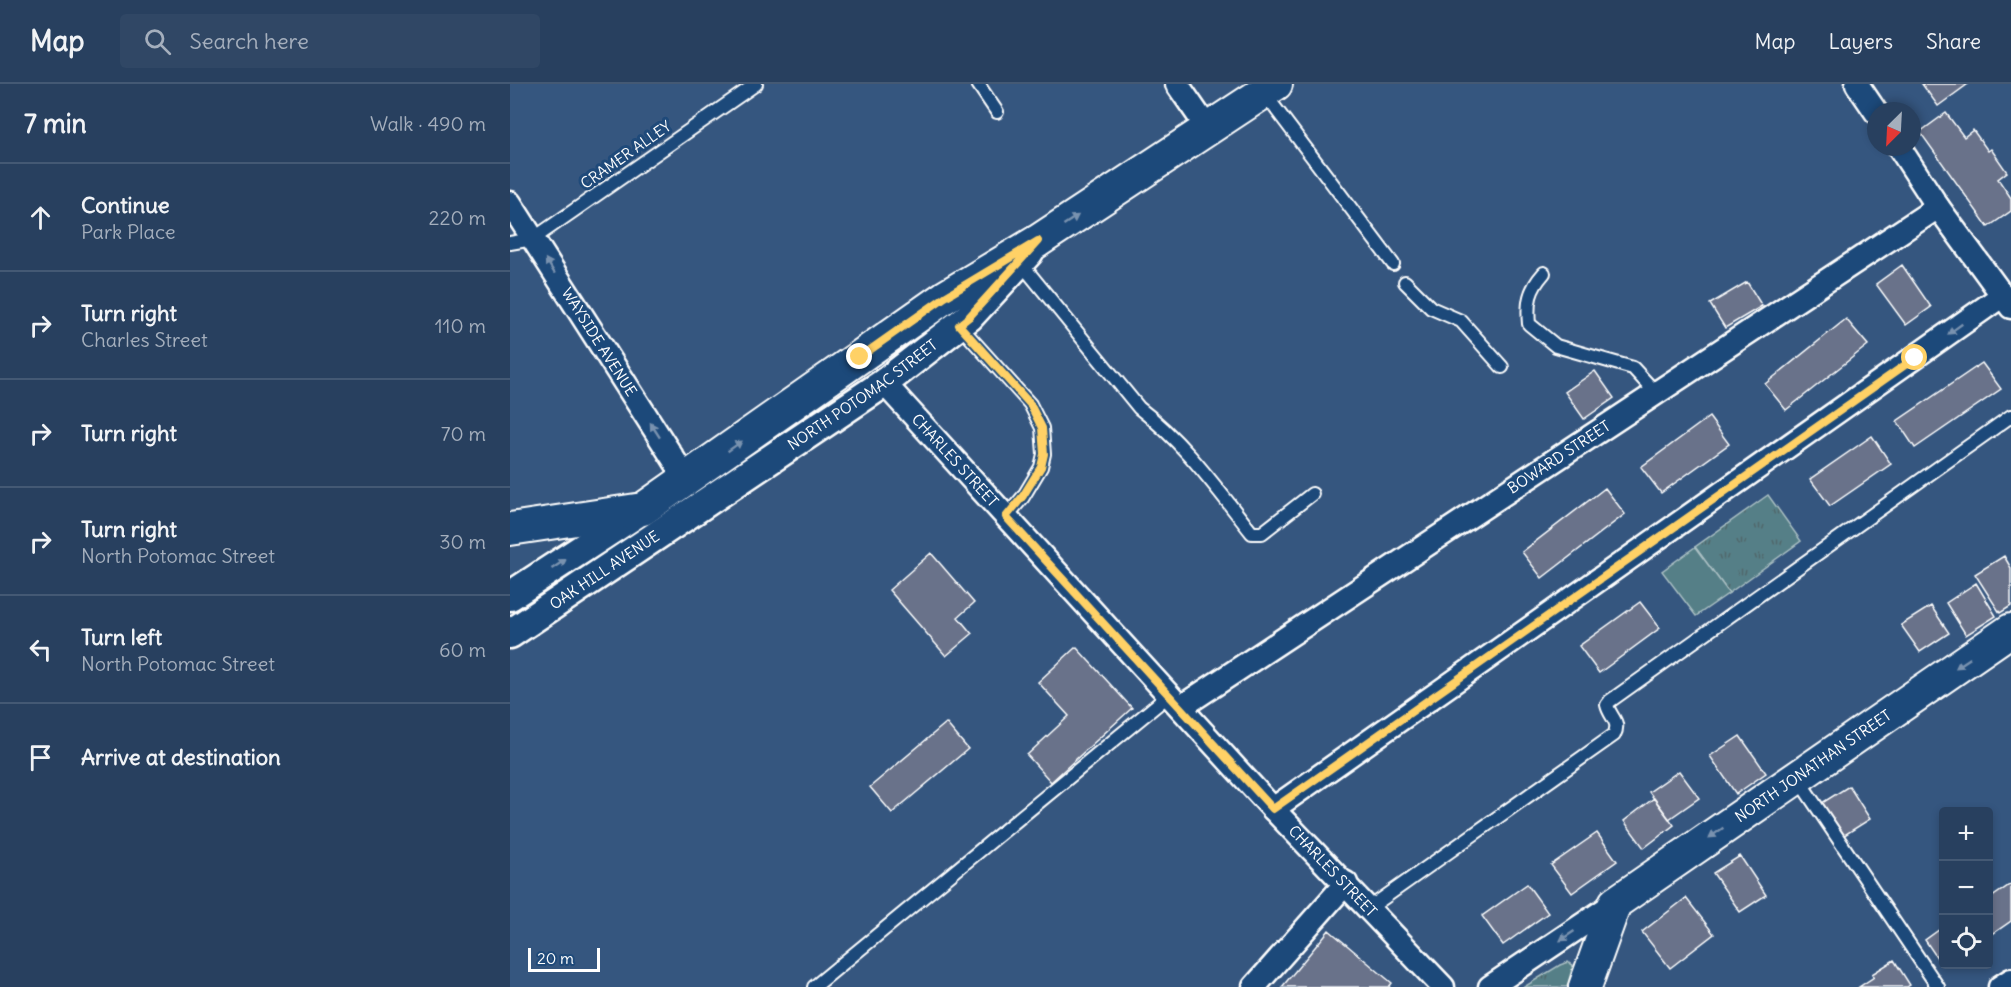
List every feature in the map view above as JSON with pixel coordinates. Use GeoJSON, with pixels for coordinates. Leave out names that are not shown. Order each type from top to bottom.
{"type":"FeatureCollection","features":[{"type":"Feature","properties":{"kind":"main road","name":"NORTH POTOMAC STREET"},"geometry":{"type":"LineString","coordinates":[[687,480],[945,297],[1029,252],[1269,88]]}},
{"type":"Feature","properties":{"kind":"main road","name":"OAK HILL AVENUE"},"geometry":{"type":"LineString","coordinates":[[644,509],[687,480]]}},
{"type":"Feature","properties":{"kind":"main road"},"geometry":{"type":"LineString","coordinates":[[510,529],[644,509]]}},
{"type":"Feature","properties":{"kind":"main road","name":"NORTH JONATHAN STREET"},"geometry":{"type":"LineString","coordinates":[[1615,903],[2011,630]]}},
{"type":"Feature","properties":{"kind":"main road"},"geometry":{"type":"LineString","coordinates":[[1585,987],[1615,903]]}},
{"type":"Feature","properties":{"kind":"street"},"geometry":{"type":"LineString","coordinates":[[1177,84],[1209,129]]}},
{"type":"Feature","properties":{"kind":"street"},"geometry":{"type":"LineString","coordinates":[[1857,84],[1869,102]]}},
{"type":"Feature","properties":{"kind":"street"},"geometry":{"type":"LineString","coordinates":[[1273,809],[2007,301],[1938,207],[1905,156]]}},
{"type":"Feature","properties":{"kind":"street","name":"WAYSIDE AVENUE"},"geometry":{"type":"LineString","coordinates":[[510,203],[687,480]]}},
{"type":"Feature","properties":{"kind":"street","name":"BOWARD STREET"},"geometry":{"type":"LineString","coordinates":[[1175,701],[1656,393],[1938,207]]}},
{"type":"Feature","properties":{"kind":"street","name":"NORTH POTOMAC STREET"},"geometry":{"type":"LineString","coordinates":[[700,508],[884,383],[959,325],[1029,252]]}},
{"type":"Feature","properties":{"kind":"street","name":"CHARLES STREET"},"geometry":{"type":"LineString","coordinates":[[884,383],[1273,809],[1443,987]]}},
{"type":"Feature","properties":{"kind":"street","name":"OAK HILL AVENUE"},"geometry":{"type":"LineString","coordinates":[[510,634],[700,508]]}},
{"type":"Feature","properties":{"kind":"street","name":"OAK HILL AVENUE"},"geometry":{"type":"LineString","coordinates":[[510,596],[644,509]]}},
{"type":"Feature","properties":{"kind":"street"},"geometry":{"type":"LineString","coordinates":[[1254,987],[1346,883]]}},
{"type":"Feature","properties":{"kind":"street","name":"NORTH JONATHAN STREET"},"geometry":{"type":"LineString","coordinates":[[1490,987],[1615,903]]}},
{"type":"Feature","properties":{"kind":"street"},"geometry":{"type":"LineString","coordinates":[[2000,987],[2011,980]]}},
{"type":"Feature","properties":{"kind":"lane","name":"CRAMER ALLEY"},"geometry":{"type":"LineString","coordinates":[[510,243],[533,239],[756,84]]}},
{"type":"Feature","properties":{"kind":"lane"},"geometry":{"type":"LineString","coordinates":[[978,84],[997,112]]}},
{"type":"Feature","properties":{"kind":"lane"},"geometry":{"type":"LineString","coordinates":[[1269,88],[1393,264]]}},
{"type":"Feature","properties":{"kind":"lane"},"geometry":{"type":"LineString","coordinates":[[1029,252],[1139,408],[1162,425],[1178,442],[1252,533],[1262,533],[1312,494]]}},
{"type":"Feature","properties":{"kind":"lane"},"geometry":{"type":"LineString","coordinates":[[1544,273],[1534,285],[1527,306],[1528,324],[1556,346],[1633,368],[1656,393]]}},
{"type":"Feature","properties":{"kind":"lane"},"geometry":{"type":"LineString","coordinates":[[1405,282],[1431,308],[1461,321],[1502,367]]}},
{"type":"Feature","properties":{"kind":"lane"},"geometry":{"type":"LineString","coordinates":[[959,325],[1030,404],[1042,428],[1044,454],[1041,467],[1023,496],[1006,517]]}},
{"type":"Feature","properties":{"kind":"lane"},"geometry":{"type":"LineString","coordinates":[[1368,909],[1614,735],[1618,729],[1617,722],[1608,711],[1607,705],[1610,702],[2011,416]]}},
{"type":"Feature","properties":{"kind":"lane"},"geometry":{"type":"LineString","coordinates":[[814,987],[1175,701]]}},
{"type":"Feature","properties":{"kind":"lane"},"geometry":{"type":"LineString","coordinates":[[1797,777],[1938,987]]}},
{"type":"Feature","properties":{"kind":"green space"},"geometry":{"type":"Polygon","coordinates":[[[1768,495],[1801,541],[1729,593],[1695,547],[1768,495]]]}},
{"type":"Feature","properties":{"kind":"green space"},"geometry":{"type":"Polygon","coordinates":[[[1695,547],[1729,593],[1696,616],[1662,571],[1695,547]]]}},
{"type":"Feature","properties":{"kind":"green space"},"geometry":{"type":"Polygon","coordinates":[[[1568,962],[1573,965],[1567,987],[1524,987],[1560,965],[1568,962]]]}},
{"type":"Feature","properties":{"kind":"building"},"geometry":{"type":"Polygon","coordinates":[[[1922,84],[1968,84],[1938,106],[1922,84]]]}},
{"type":"Feature","properties":{"kind":"building"},"geometry":{"type":"Polygon","coordinates":[[[1946,113],[1964,137],[1973,130],[1988,151],[1991,149],[2007,172],[1998,179],[2011,198],[2011,211],[1988,227],[1921,131],[1946,113]]]}},
{"type":"Feature","properties":{"kind":"building"},"geometry":{"type":"Polygon","coordinates":[[[1902,265],[1931,307],[1906,325],[1876,284],[1902,265]]]}},
{"type":"Feature","properties":{"kind":"building"},"geometry":{"type":"Polygon","coordinates":[[[1747,282],[1762,306],[1725,328],[1710,304],[1747,282]]]}},
{"type":"Feature","properties":{"kind":"building"},"geometry":{"type":"Polygon","coordinates":[[[1846,319],[1868,345],[1786,410],[1765,384],[1846,319]]]}},
{"type":"Feature","properties":{"kind":"building"},"geometry":{"type":"Polygon","coordinates":[[[1982,363],[2001,389],[1915,448],[1897,421],[1982,363]]]}},
{"type":"Feature","properties":{"kind":"building"},"geometry":{"type":"Polygon","coordinates":[[[1595,371],[1614,398],[1584,419],[1565,392],[1595,371]]]}},
{"type":"Feature","properties":{"kind":"building"},"geometry":{"type":"Polygon","coordinates":[[[1709,417],[1729,444],[1661,493],[1641,467],[1709,417]]]}},
{"type":"Feature","properties":{"kind":"building"},"geometry":{"type":"Polygon","coordinates":[[[1872,436],[1891,464],[1830,506],[1810,479],[1872,436]]]}},
{"type":"Feature","properties":{"kind":"building"},"geometry":{"type":"Polygon","coordinates":[[[1605,488],[1625,514],[1542,578],[1522,552],[1605,488]]]}},
{"type":"Feature","properties":{"kind":"building"},"geometry":{"type":"Polygon","coordinates":[[[931,553],[974,603],[958,617],[972,634],[946,656],[889,590],[931,553]]]}},
{"type":"Feature","properties":{"kind":"building"},"geometry":{"type":"Polygon","coordinates":[[[2004,556],[2011,568],[2011,606],[2000,613],[1975,574],[2004,556]]]}},
{"type":"Feature","properties":{"kind":"building"},"geometry":{"type":"Polygon","coordinates":[[[1976,583],[1996,616],[1966,635],[1946,603],[1976,583]]]}},
{"type":"Feature","properties":{"kind":"building"},"geometry":{"type":"Polygon","coordinates":[[[1640,602],[1660,628],[1599,673],[1579,646],[1640,602]]]}},
{"type":"Feature","properties":{"kind":"building"},"geometry":{"type":"Polygon","coordinates":[[[1931,606],[1949,633],[1920,652],[1901,625],[1931,606]]]}},
{"type":"Feature","properties":{"kind":"building"},"geometry":{"type":"Polygon","coordinates":[[[1076,647],[1132,708],[1051,782],[1027,755],[1069,716],[1038,682],[1076,647]]]}},
{"type":"Feature","properties":{"kind":"building"},"geometry":{"type":"Polygon","coordinates":[[[946,723],[968,749],[892,813],[870,787],[946,723]]]}},
{"type":"Feature","properties":{"kind":"building"},"geometry":{"type":"Polygon","coordinates":[[[1740,736],[1766,773],[1736,794],[1710,756],[1740,736]]]}},
{"type":"Feature","properties":{"kind":"building"},"geometry":{"type":"Polygon","coordinates":[[[1679,771],[1699,798],[1669,819],[1649,792],[1679,771]]]}},
{"type":"Feature","properties":{"kind":"building"},"geometry":{"type":"Polygon","coordinates":[[[1849,786],[1870,819],[1843,836],[1822,803],[1849,786]]]}},
{"type":"Feature","properties":{"kind":"building"},"geometry":{"type":"Polygon","coordinates":[[[1654,798],[1674,825],[1644,848],[1624,821],[1654,798]]]}},
{"type":"Feature","properties":{"kind":"building"},"geometry":{"type":"Polygon","coordinates":[[[1597,833],[1617,861],[1572,893],[1551,865],[1597,833]]]}},
{"type":"Feature","properties":{"kind":"building"},"geometry":{"type":"Polygon","coordinates":[[[1740,856],[1766,895],[1740,912],[1713,873],[1740,856]]]}},
{"type":"Feature","properties":{"kind":"building"},"geometry":{"type":"Polygon","coordinates":[[[1527,884],[1548,913],[1503,945],[1482,916],[1527,884]]]}},
{"type":"Feature","properties":{"kind":"building"},"geometry":{"type":"Polygon","coordinates":[[[2011,884],[2011,921],[1993,934],[1993,915],[1993,897],[2011,884]]]}},
{"type":"Feature","properties":{"kind":"building"},"geometry":{"type":"Polygon","coordinates":[[[1686,898],[1714,934],[1670,968],[1642,932],[1686,898]]]}},
{"type":"Feature","properties":{"kind":"building"},"geometry":{"type":"Polygon","coordinates":[[[1329,930],[1392,983],[1389,987],[1282,987],[1329,930]]]}},
{"type":"Feature","properties":{"kind":"building"},"geometry":{"type":"Polygon","coordinates":[[[1939,930],[1939,961],[1925,940],[1939,930]]]}},
{"type":"Feature","properties":{"kind":"building"},"geometry":{"type":"Polygon","coordinates":[[[1894,960],[1910,985],[1907,987],[1859,987],[1874,977],[1872,974],[1894,960]]]}},
{"type":"Feature","properties":{"kind":"route"},"geometry":{"type":"LineString","coordinates":[[860,357],[945,297],[1038,241],[969,317],[959,325],[1030,404],[1042,428],[1044,454],[1041,467],[1034,482],[1006,517],[1273,809],[1915,358]]}}]}
